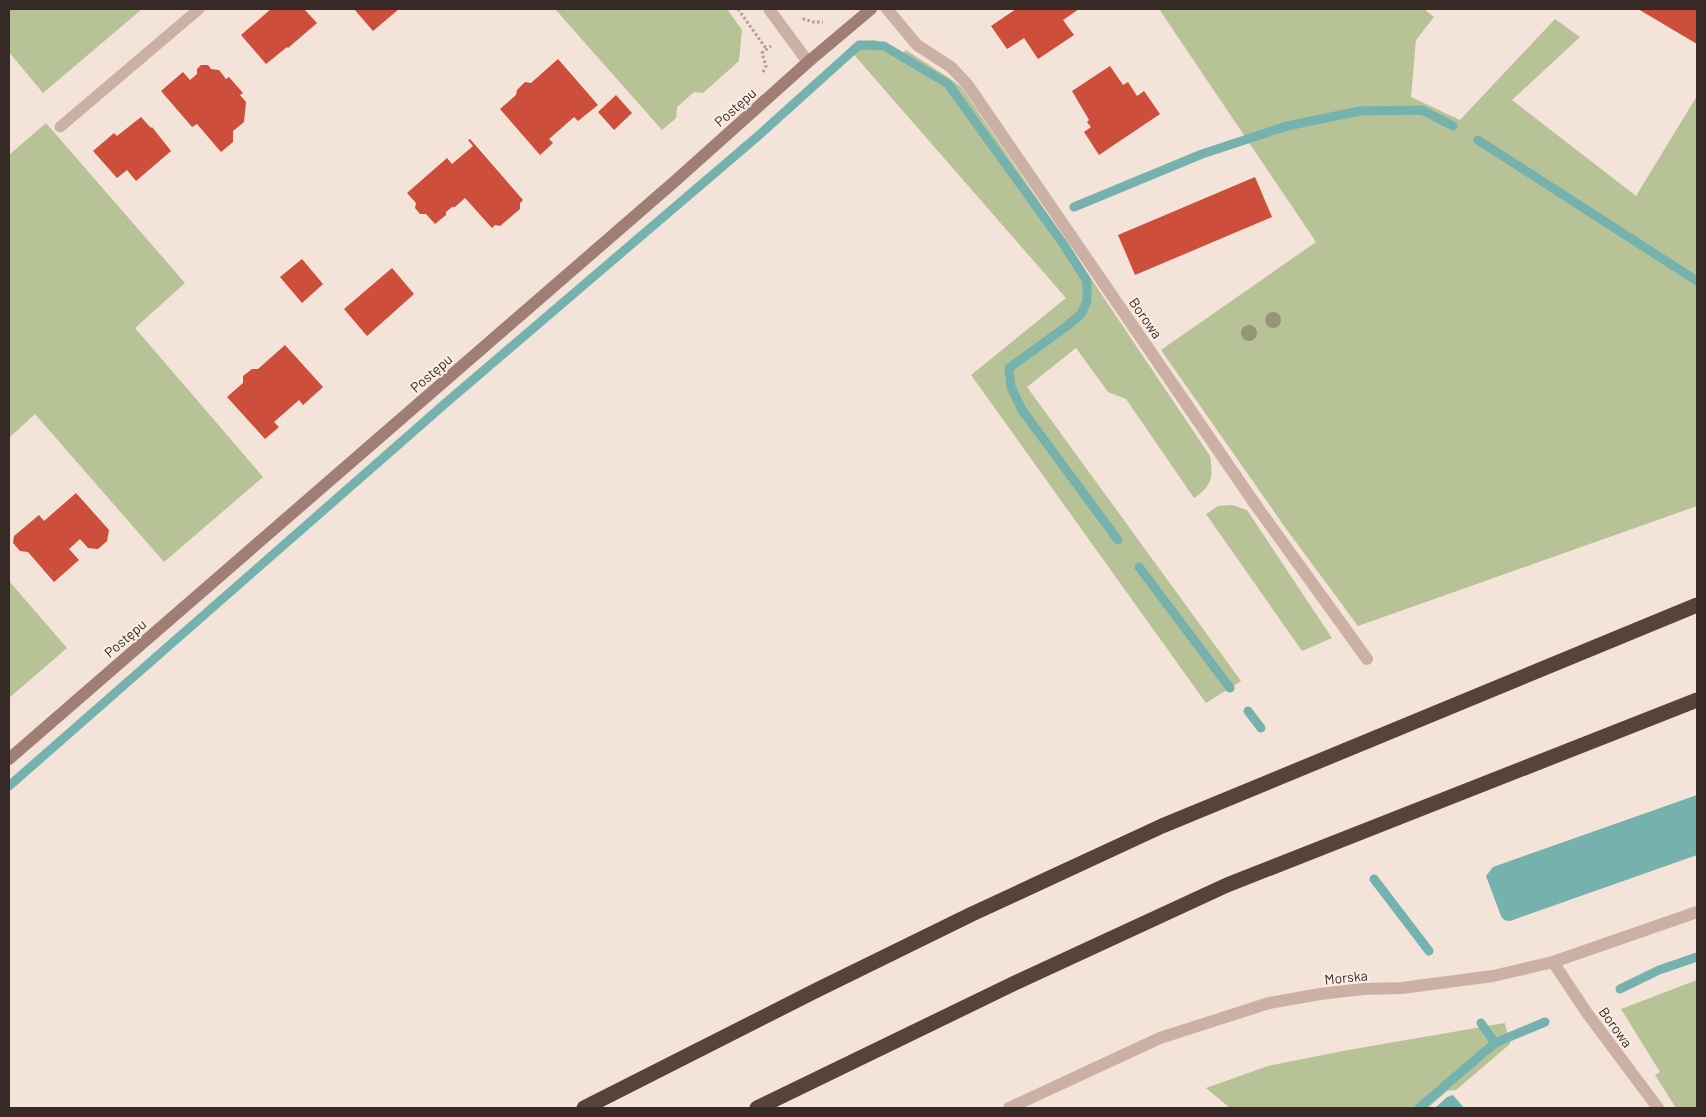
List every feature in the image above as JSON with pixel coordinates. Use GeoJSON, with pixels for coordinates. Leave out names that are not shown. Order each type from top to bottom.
{"type":"FeatureCollection","features":[{"type":"Feature","properties":{"kind":"highway"},"geometry":{"type":"LineString","coordinates":[[584,1108],[946,927],[1162,826],[1697,605]]}},
{"type":"Feature","properties":{"kind":"highway"},"geometry":{"type":"LineString","coordinates":[[757,1108],[1008,986],[1227,885],[1697,700]]}},
{"type":"Feature","properties":{"kind":"street"},"geometry":{"type":"LineString","coordinates":[[769,9],[808,62]]}},
{"type":"Feature","properties":{"kind":"street","name":"Postępu"},"geometry":{"type":"LineString","coordinates":[[9,759],[871,9]]}},
{"type":"Feature","properties":{"kind":"street","name":"Borowa"},"geometry":{"type":"LineString","coordinates":[[887,9],[917,45],[951,67],[967,84],[1255,504],[1367,658]]}},
{"type":"Feature","properties":{"kind":"street","name":"Morska"},"geometry":{"type":"LineString","coordinates":[[1009,1108],[1160,1038],[1269,1003],[1320,994],[1363,989],[1402,988],[1493,976],[1553,962],[1697,912]]}},
{"type":"Feature","properties":{"kind":"street","name":"Borowa"},"geometry":{"type":"LineString","coordinates":[[1553,962],[1593,1021],[1658,1108]]}},
{"type":"Feature","properties":{"kind":"lane"},"geometry":{"type":"LineString","coordinates":[[60,127],[199,9]]}},
{"type":"Feature","properties":{"kind":"path"},"geometry":{"type":"LineString","coordinates":[[738,9],[766,50]]}},
{"type":"Feature","properties":{"kind":"path"},"geometry":{"type":"LineString","coordinates":[[804,19],[822,22],[830,18]]}},
{"type":"Feature","properties":{"kind":"green space"},"geometry":{"type":"Polygon","coordinates":[[[9,9],[142,9],[43,93],[9,52],[9,9]]]}},
{"type":"Feature","properties":{"kind":"green space"},"geometry":{"type":"Polygon","coordinates":[[[555,9],[727,9],[742,30],[739,61],[703,93],[694,92],[677,107],[676,118],[662,130],[555,9]]]}},
{"type":"Feature","properties":{"kind":"green space"},"geometry":{"type":"Polygon","coordinates":[[[1159,9],[1424,9],[1434,17],[1416,40],[1411,97],[1460,120],[1555,19],[1580,37],[1512,100],[1636,196],[1697,96],[1697,506],[1358,626],[1287,530],[1161,350],[1316,242],[1159,9]]]}},
{"type":"Feature","properties":{"kind":"green space"},"geometry":{"type":"Polygon","coordinates":[[[874,40],[892,46],[903,53],[906,50],[961,87],[1210,456],[1210,480],[1205,489],[1194,498],[1126,399],[1108,392],[1076,348],[1027,387],[1241,681],[1206,703],[971,375],[1066,298],[849,49],[857,41],[874,40]]]}},
{"type":"Feature","properties":{"kind":"green space"},"geometry":{"type":"Polygon","coordinates":[[[46,123],[185,283],[135,328],[263,477],[164,562],[35,414],[9,438],[9,155],[46,123]]]}},
{"type":"Feature","properties":{"kind":"green space"},"geometry":{"type":"Polygon","coordinates":[[[1232,505],[1247,510],[1332,638],[1302,651],[1206,514],[1218,506],[1232,505]]]}},
{"type":"Feature","properties":{"kind":"green space"},"geometry":{"type":"Polygon","coordinates":[[[9,581],[67,648],[9,698],[9,581]]]}},
{"type":"Feature","properties":{"kind":"green space"},"geometry":{"type":"Polygon","coordinates":[[[1697,980],[1697,1108],[1676,1108],[1655,1075],[1660,1072],[1621,1009],[1697,980]]]}},
{"type":"Feature","properties":{"kind":"green space"},"geometry":{"type":"Polygon","coordinates":[[[1505,1023],[1510,1044],[1456,1090],[1447,1091],[1428,1108],[1230,1108],[1206,1088],[1268,1066],[1505,1023]]]}},
{"type":"Feature","properties":{"kind":"water"},"geometry":{"type":"Polygon","coordinates":[[[1697,795],[1697,855],[1510,921],[1504,920],[1501,916],[1486,876],[1493,867],[1697,795]]]}},
{"type":"Feature","properties":{"kind":"water"},"geometry":{"type":"Polygon","coordinates":[[[1453,1095],[1464,1108],[1435,1108],[1447,1097],[1453,1095]]]}},
{"type":"Feature","properties":{"kind":"building"},"geometry":{"type":"Polygon","coordinates":[[[271,9],[304,9],[317,23],[266,64],[241,35],[271,9]]]}},
{"type":"Feature","properties":{"kind":"building"},"geometry":{"type":"Polygon","coordinates":[[[354,9],[399,9],[373,31],[354,9]]]}},
{"type":"Feature","properties":{"kind":"building"},"geometry":{"type":"Polygon","coordinates":[[[1016,9],[1079,9],[1063,20],[1074,35],[1038,59],[1024,38],[1007,49],[991,26],[1016,9]]]}},
{"type":"Feature","properties":{"kind":"building"},"geometry":{"type":"Polygon","coordinates":[[[1638,9],[1697,9],[1697,44],[1638,9]]]}},
{"type":"Feature","properties":{"kind":"building"},"geometry":{"type":"Polygon","coordinates":[[[558,59],[598,105],[578,121],[574,117],[549,139],[553,143],[540,155],[500,109],[516,95],[517,90],[525,82],[531,83],[558,59]]]}},
{"type":"Feature","properties":{"kind":"building"},"geometry":{"type":"Polygon","coordinates":[[[201,65],[208,65],[211,69],[219,70],[226,79],[229,77],[243,93],[240,95],[246,102],[244,122],[233,131],[233,142],[221,152],[197,124],[192,127],[161,91],[183,72],[190,80],[197,74],[197,69],[201,65]]]}},
{"type":"Feature","properties":{"kind":"building"},"geometry":{"type":"Polygon","coordinates":[[[1110,66],[1123,85],[1128,82],[1137,96],[1144,91],[1160,114],[1099,155],[1084,132],[1091,127],[1087,122],[1089,120],[1072,91],[1110,66]]]}},
{"type":"Feature","properties":{"kind":"building"},"geometry":{"type":"Polygon","coordinates":[[[616,95],[632,113],[614,130],[598,112],[616,95]]]}},
{"type":"Feature","properties":{"kind":"building"},"geometry":{"type":"Polygon","coordinates":[[[141,117],[152,127],[171,151],[136,181],[127,170],[117,178],[93,151],[114,133],[117,136],[141,117]]]}},
{"type":"Feature","properties":{"kind":"building"},"geometry":{"type":"Polygon","coordinates":[[[470,139],[523,200],[520,203],[520,209],[500,226],[495,225],[492,228],[465,198],[446,212],[446,215],[435,224],[426,214],[420,214],[415,208],[416,203],[407,193],[447,158],[452,164],[473,146],[468,140],[470,139]]]}},
{"type":"Feature","properties":{"kind":"building"},"geometry":{"type":"Polygon","coordinates":[[[1255,177],[1272,217],[1135,275],[1118,235],[1255,177]]]}},
{"type":"Feature","properties":{"kind":"building"},"geometry":{"type":"Polygon","coordinates":[[[302,259],[323,284],[302,303],[280,277],[302,259]]]}},
{"type":"Feature","properties":{"kind":"building"},"geometry":{"type":"Polygon","coordinates":[[[392,268],[414,294],[367,336],[344,309],[392,268]]]}},
{"type":"Feature","properties":{"kind":"building"},"geometry":{"type":"Polygon","coordinates":[[[285,345],[323,387],[303,405],[299,400],[274,422],[279,427],[265,439],[227,397],[243,383],[243,376],[252,369],[258,369],[285,345]]]}},
{"type":"Feature","properties":{"kind":"building"},"geometry":{"type":"Polygon","coordinates":[[[76,493],[109,530],[107,541],[98,549],[88,548],[80,539],[69,549],[79,560],[54,582],[28,552],[20,551],[13,543],[14,536],[39,515],[44,521],[76,493]]]}},
{"type":"Feature","properties":{"kind":"waterway"},"geometry":{"type":"LineString","coordinates":[[9,786],[448,401],[758,136],[859,45],[884,46],[948,84],[1064,245],[1087,281],[1087,301],[1081,314],[1009,368],[1011,387],[1022,410],[1118,540]]}},
{"type":"Feature","properties":{"kind":"waterway"},"geometry":{"type":"LineString","coordinates":[[1074,207],[1202,154],[1287,126],[1360,111],[1422,110],[1453,126]]}},
{"type":"Feature","properties":{"kind":"waterway"},"geometry":{"type":"LineString","coordinates":[[1478,140],[1697,281]]}},
{"type":"Feature","properties":{"kind":"waterway"},"geometry":{"type":"LineString","coordinates":[[1139,567],[1230,688]]}},
{"type":"Feature","properties":{"kind":"waterway"},"geometry":{"type":"LineString","coordinates":[[1248,711],[1261,728]]}},
{"type":"Feature","properties":{"kind":"waterway"},"geometry":{"type":"LineString","coordinates":[[1374,879],[1429,951]]}},
{"type":"Feature","properties":{"kind":"waterway"},"geometry":{"type":"LineString","coordinates":[[1620,989],[1659,970],[1697,957]]}},
{"type":"Feature","properties":{"kind":"waterway"},"geometry":{"type":"LineString","coordinates":[[1495,1043],[1545,1022]]}},
{"type":"Feature","properties":{"kind":"waterway"},"geometry":{"type":"LineString","coordinates":[[1419,1108],[1495,1043],[1481,1023]]}}]}
